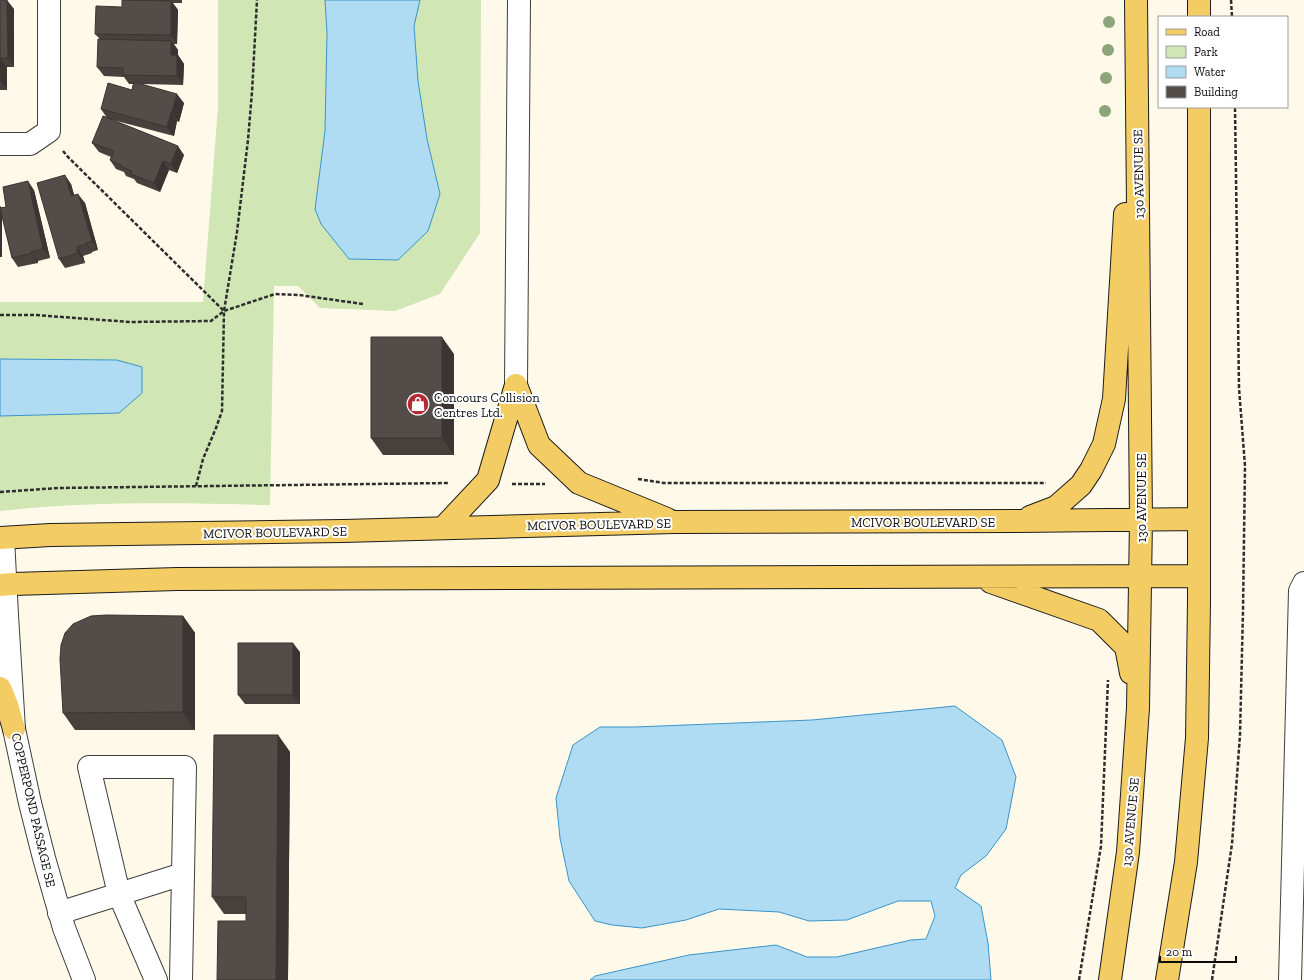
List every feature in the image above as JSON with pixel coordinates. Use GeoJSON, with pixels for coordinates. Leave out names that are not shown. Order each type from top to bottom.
{"type":"FeatureCollection","features":[{"type":"Feature","properties":{"kind":"main road"},"geometry":{"type":"LineString","coordinates":[[1199,0],[1199,16]]}},
{"type":"Feature","properties":{"kind":"main road","name":"130 AVENUE SE"},"geometry":{"type":"LineString","coordinates":[[1110,980],[1128,852],[1138,708],[1142,520],[1136,8]]}},
{"type":"Feature","properties":{"kind":"main road","name":"130 AVENUE SE"},"geometry":{"type":"LineString","coordinates":[[1017,521],[1056,507],[1081,485],[1091,470],[1104,444],[1114,400],[1136,8]]}},
{"type":"Feature","properties":{"kind":"main road"},"geometry":{"type":"LineString","coordinates":[[1167,980],[1186,862],[1197,738],[1199,576],[1199,108]]}},
{"type":"Feature","properties":{"kind":"main road"},"geometry":{"type":"LineString","coordinates":[[516,385],[539,445],[578,483],[675,522]]}},
{"type":"Feature","properties":{"kind":"main road"},"geometry":{"type":"LineString","coordinates":[[443,528],[488,480],[516,385]]}},
{"type":"Feature","properties":{"kind":"main road","name":"MCIVOR BOULEVARD SE"},"geometry":{"type":"LineString","coordinates":[[2,538],[57,535],[343,531],[675,522],[1199,519]]}},
{"type":"Feature","properties":{"kind":"main road"},"geometry":{"type":"LineString","coordinates":[[2,585],[178,579],[1199,576]]}},
{"type":"Feature","properties":{"kind":"main road"},"geometry":{"type":"LineString","coordinates":[[974,577],[1099,620],[1126,647],[1138,708]]}},
{"type":"Feature","properties":{"kind":"main road"},"geometry":{"type":"LineString","coordinates":[[0,688],[7,704],[14,729]]}},
{"type":"Feature","properties":{"kind":"street"},"geometry":{"type":"LineString","coordinates":[[0,144],[30,144],[49,131],[49,0]]}},
{"type":"Feature","properties":{"kind":"street"},"geometry":{"type":"LineString","coordinates":[[516,385],[519,0]]}},
{"type":"Feature","properties":{"kind":"street","name":"COPPERPOND PASSAGE SE"},"geometry":{"type":"LineString","coordinates":[[2,538],[2,585],[14,729],[30,803],[59,913],[84,980]]}},
{"type":"Feature","properties":{"kind":"street"},"geometry":{"type":"LineString","coordinates":[[1290,980],[1300,591],[1304,583]]}},
{"type":"Feature","properties":{"kind":"street"},"geometry":{"type":"LineString","coordinates":[[156,980],[119,894],[89,767],[185,767],[181,980]]}},
{"type":"Feature","properties":{"kind":"street"},"geometry":{"type":"LineString","coordinates":[[59,913],[183,874]]}},
{"type":"Feature","properties":{"kind":"path"},"geometry":{"type":"LineString","coordinates":[[196,486],[202,459],[222,411],[224,311],[248,140],[257,0]]}},
{"type":"Feature","properties":{"kind":"path"},"geometry":{"type":"LineString","coordinates":[[1231,0],[1232,16]]}},
{"type":"Feature","properties":{"kind":"path"},"geometry":{"type":"LineString","coordinates":[[1212,980],[1232,844],[1240,735],[1243,626],[1245,466],[1239,388],[1235,108]]}},
{"type":"Feature","properties":{"kind":"path"},"geometry":{"type":"LineString","coordinates":[[49,131],[68,157],[224,311]]}},
{"type":"Feature","properties":{"kind":"path"},"geometry":{"type":"LineString","coordinates":[[0,315],[35,315],[130,322],[211,320],[224,311],[275,294],[299,295],[363,304]]}},
{"type":"Feature","properties":{"kind":"path"},"geometry":{"type":"LineString","coordinates":[[636,479],[664,483],[1054,482]]}},
{"type":"Feature","properties":{"kind":"path"},"geometry":{"type":"LineString","coordinates":[[0,492],[58,488],[448,483]]}},
{"type":"Feature","properties":{"kind":"path"},"geometry":{"type":"LineString","coordinates":[[512,484],[548,484]]}},
{"type":"Feature","properties":{"kind":"path"},"geometry":{"type":"LineString","coordinates":[[1079,980],[1101,846],[1108,676]]}},
{"type":"Feature","properties":{"kind":"green space"},"geometry":{"type":"Polygon","coordinates":[[[218,0],[481,0],[480,233],[440,294],[395,311],[320,308],[298,286],[274,286],[270,505],[168,503],[101,504],[0,511],[0,302],[203,302],[218,107],[218,0]]]}},
{"type":"Feature","properties":{"kind":"water"},"geometry":{"type":"Polygon","coordinates":[[[325,0],[420,0],[414,26],[418,81],[427,139],[440,194],[428,231],[398,260],[349,259],[321,224],[315,209],[325,131],[327,33],[325,0]]]}},
{"type":"Feature","properties":{"kind":"water"},"geometry":{"type":"Polygon","coordinates":[[[0,359],[117,360],[142,367],[142,393],[119,413],[0,416],[0,359]]]}},
{"type":"Feature","properties":{"kind":"water"},"geometry":{"type":"Polygon","coordinates":[[[955,706],[1002,740],[1016,777],[1006,829],[986,856],[961,875],[955,888],[981,906],[988,943],[991,980],[590,980],[595,976],[689,955],[776,945],[807,957],[837,957],[911,940],[926,939],[935,916],[931,901],[898,901],[847,920],[809,921],[779,912],[719,909],[686,920],[642,928],[612,925],[595,921],[569,881],[560,838],[556,798],[573,745],[600,727],[812,720],[955,706]]]}},
{"type":"Feature","properties":{"kind":"building"},"geometry":{"type":"Polygon","coordinates":[[[0,0],[7,0],[8,58],[0,58],[0,0]]]}},
{"type":"Feature","properties":{"kind":"building"},"geometry":{"type":"Polygon","coordinates":[[[122,0],[171,1],[171,35],[95,34],[96,6],[122,7],[122,0]]]}},
{"type":"Feature","properties":{"kind":"building"},"geometry":{"type":"Polygon","coordinates":[[[98,39],[171,41],[171,55],[177,55],[177,76],[123,75],[123,68],[97,67],[98,39]]]}},
{"type":"Feature","properties":{"kind":"building"},"geometry":{"type":"Polygon","coordinates":[[[0,58],[1,81],[0,81],[0,58]]]}},
{"type":"Feature","properties":{"kind":"building"},"geometry":{"type":"Polygon","coordinates":[[[134,82],[177,94],[167,127],[101,109],[108,83],[132,90],[134,82]]]}},
{"type":"Feature","properties":{"kind":"building"},"geometry":{"type":"Polygon","coordinates":[[[103,116],[178,146],[171,164],[163,161],[154,183],[131,174],[132,171],[110,160],[114,151],[92,143],[103,116]]]}},
{"type":"Feature","properties":{"kind":"building"},"geometry":{"type":"Polygon","coordinates":[[[65,175],[71,196],[78,194],[92,241],[77,247],[78,253],[59,259],[37,183],[65,175]]]}},
{"type":"Feature","properties":{"kind":"building"},"geometry":{"type":"Polygon","coordinates":[[[28,181],[43,249],[12,258],[0,208],[6,207],[3,187],[28,181]]]}},
{"type":"Feature","properties":{"kind":"building","name":"Concours Collision Centres Ltd."},"geometry":{"type":"Polygon","coordinates":[[[371,337],[442,337],[442,438],[371,438],[371,337]]]}},
{"type":"Feature","properties":{"kind":"building"},"geometry":{"type":"Polygon","coordinates":[[[91,616],[183,616],[183,712],[63,713],[60,659],[61,645],[65,633],[73,624],[91,616]]]}},
{"type":"Feature","properties":{"kind":"building"},"geometry":{"type":"Polygon","coordinates":[[[238,643],[293,643],[293,695],[238,695],[238,643]]]}},
{"type":"Feature","properties":{"kind":"building"},"geometry":{"type":"Polygon","coordinates":[[[214,735],[278,735],[276,980],[217,980],[218,921],[246,921],[246,897],[212,897],[214,735]]]}},
{"type":"Feature","properties":{"kind":"place","name":"Concours Collision Centres Ltd."},"geometry":{"type":"Point","coordinates":[418,404]}}]}
